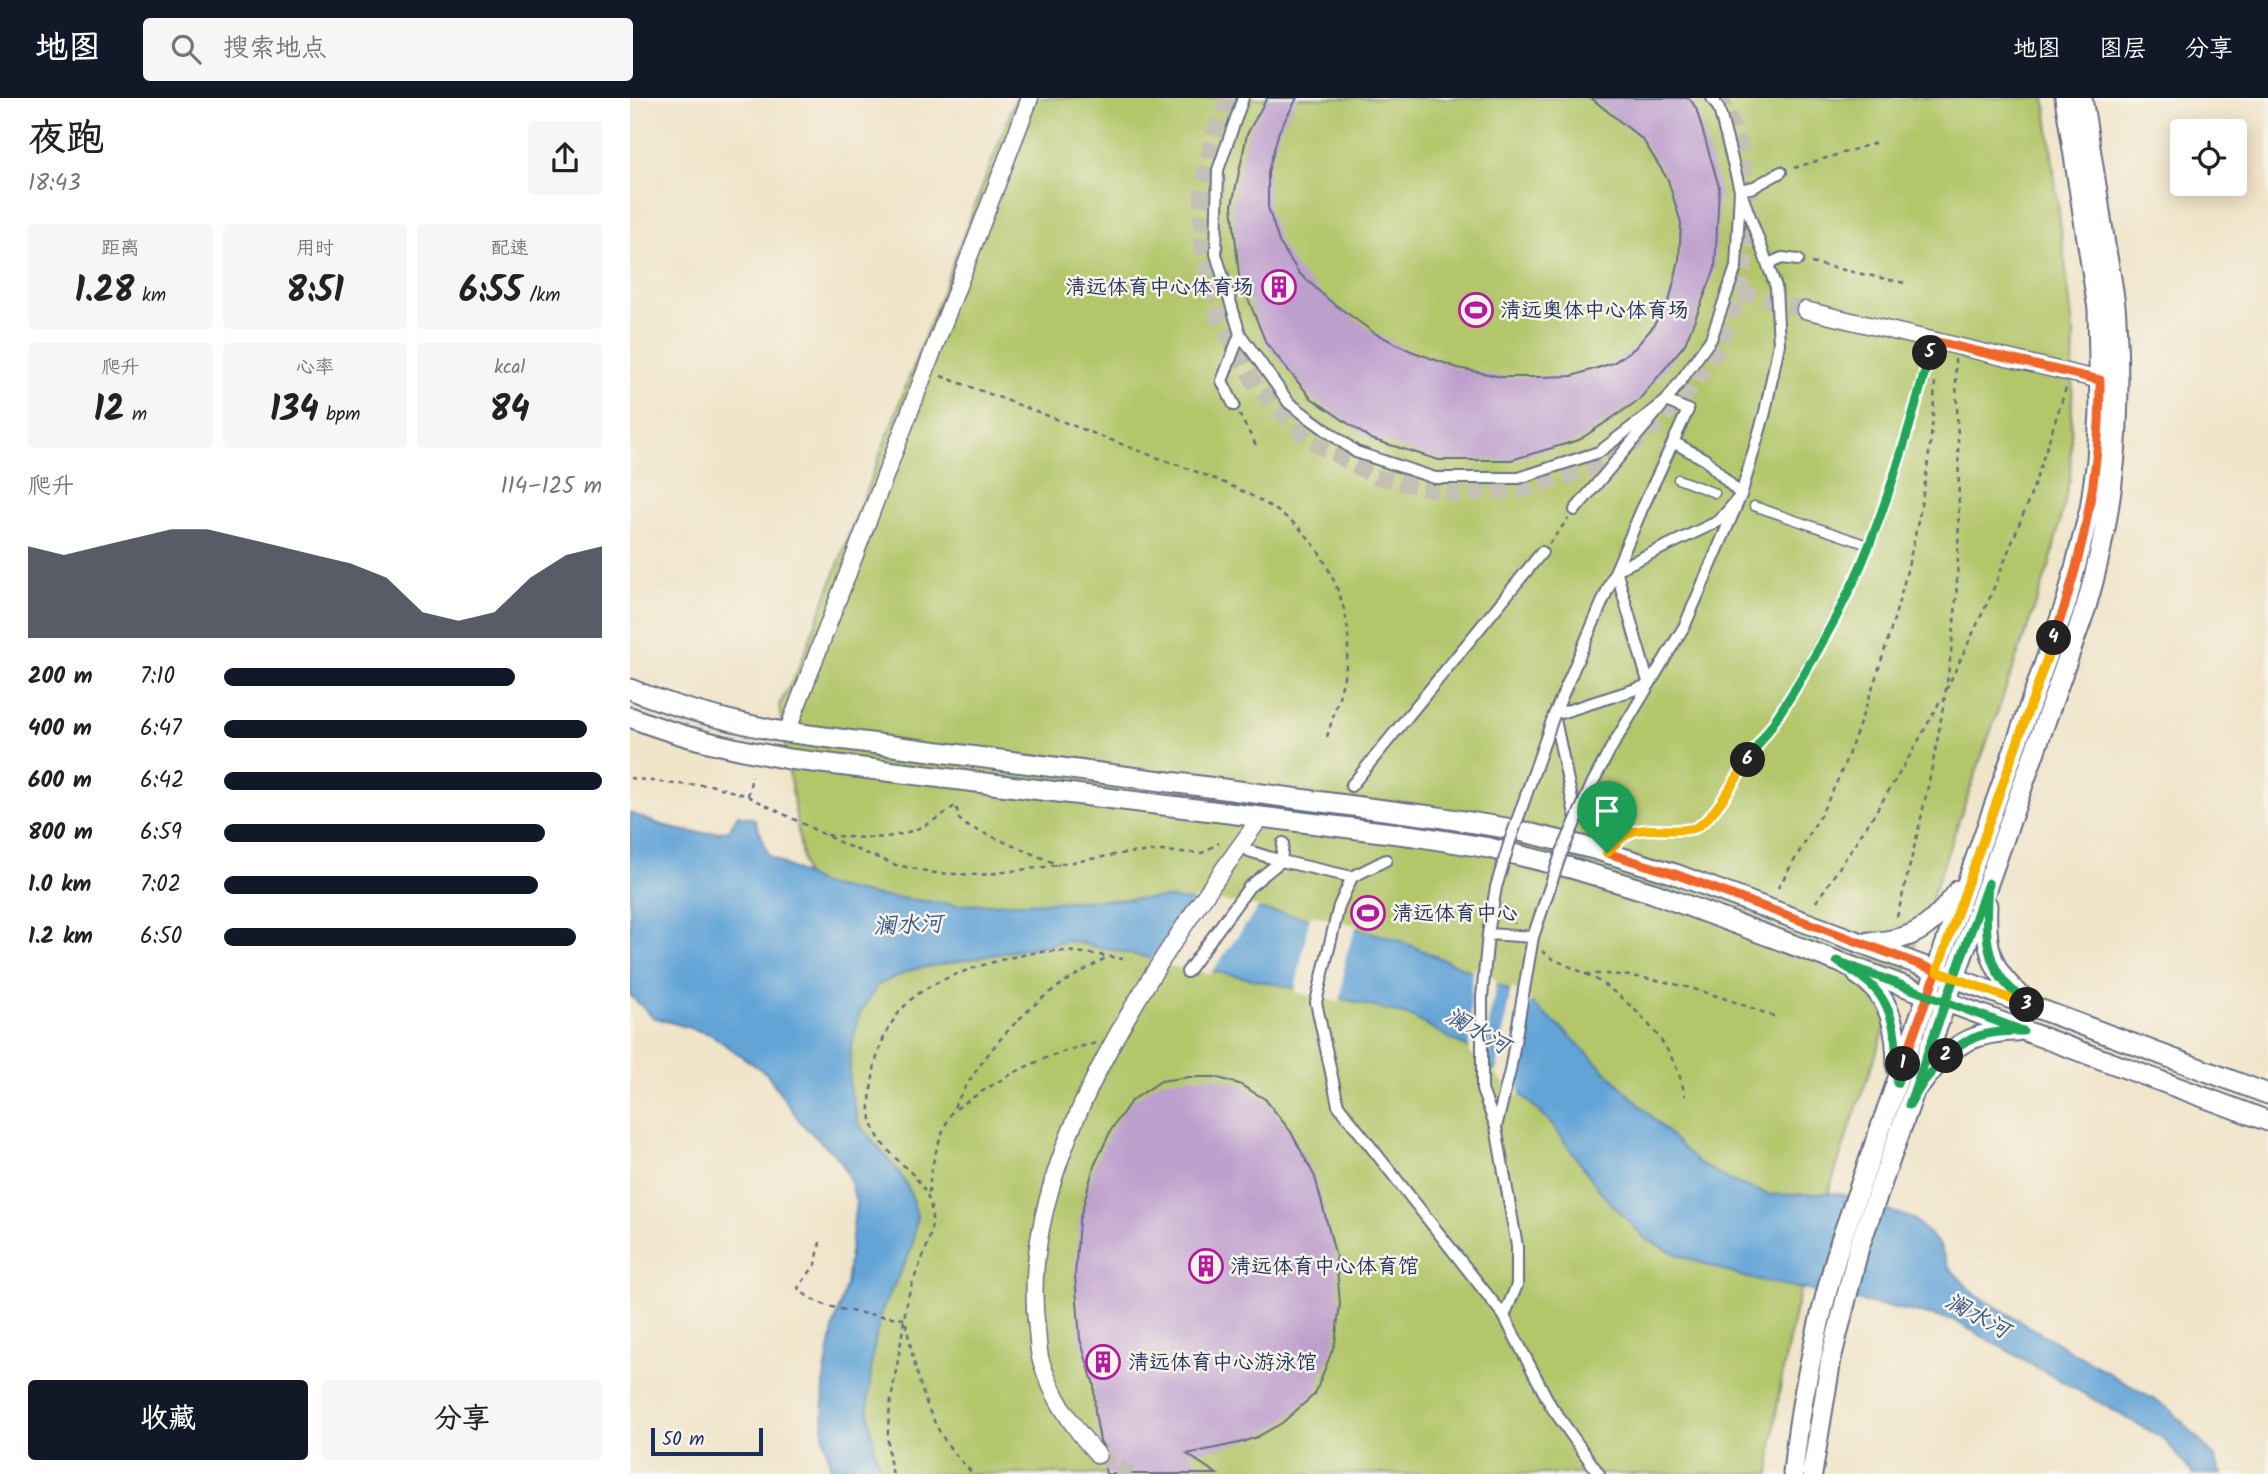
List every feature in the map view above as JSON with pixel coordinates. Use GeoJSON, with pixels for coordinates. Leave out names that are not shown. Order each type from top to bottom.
{"type":"FeatureCollection","features":[{"type":"Feature","properties":{"kind":"street"},"geometry":{"type":"LineString","coordinates":[[787,732],[1030,98]]}},
{"type":"Feature","properties":{"kind":"street"},"geometry":{"type":"LineString","coordinates":[[1243,98],[1218,170],[1216,254],[1240,334],[1289,403],[1356,452],[1436,478],[1519,478],[1599,452],[1666,401]]}},
{"type":"Feature","properties":{"kind":"street"},"geometry":{"type":"LineString","coordinates":[[1496,1127],[1510,1071],[1533,937],[1561,854],[1610,750],[1685,625],[1741,495],[1765,412],[1779,344],[1776,286],[1740,190],[1719,109],[1712,98]]}},
{"type":"Feature","properties":{"kind":"street"},"geometry":{"type":"LineString","coordinates":[[1719,109],[1728,98]]}},
{"type":"Feature","properties":{"kind":"street"},"geometry":{"type":"LineString","coordinates":[[1909,1105],[1937,999],[1979,879],[2081,555],[2097,460],[2100,380],[2098,309],[2065,98]]}},
{"type":"Feature","properties":{"kind":"street"},"geometry":{"type":"LineString","coordinates":[[1858,942],[1892,940],[1918,932],[1979,879],[2089,596],[2104,539],[2116,467],[2119,419],[2116,316],[2082,98]]}},
{"type":"Feature","properties":{"kind":"street"},"geometry":{"type":"LineString","coordinates":[[1740,190],[1754,187],[1781,172]]}},
{"type":"Feature","properties":{"kind":"street"},"geometry":{"type":"LineString","coordinates":[[1576,510],[1666,401],[1711,339],[1736,267],[1740,190]]}},
{"type":"Feature","properties":{"kind":"street"},"geometry":{"type":"LineString","coordinates":[[1768,264],[1782,258],[1798,260]]}},
{"type":"Feature","properties":{"kind":"street"},"geometry":{"type":"LineString","coordinates":[[1805,310],[2100,380]]}},
{"type":"Feature","properties":{"kind":"street"},"geometry":{"type":"LineString","coordinates":[[1234,405],[1222,382],[1240,334]]}},
{"type":"Feature","properties":{"kind":"street"},"geometry":{"type":"LineString","coordinates":[[1504,1316],[1517,1285],[1517,1245],[1496,1127],[1482,1090],[1482,997],[1496,887],[1554,715],[1688,410],[1666,401]]}},
{"type":"Feature","properties":{"kind":"street"},"geometry":{"type":"LineString","coordinates":[[1673,442],[1706,460],[1741,495]]}},
{"type":"Feature","properties":{"kind":"street"},"geometry":{"type":"LineString","coordinates":[[1616,570],[1719,521],[1741,495]]}},
{"type":"Feature","properties":{"kind":"street"},"geometry":{"type":"LineString","coordinates":[[1352,786],[1542,552]]}},
{"type":"Feature","properties":{"kind":"street"},"geometry":{"type":"LineString","coordinates":[[1616,570],[1648,685]]}},
{"type":"Feature","properties":{"kind":"street"},"geometry":{"type":"LineString","coordinates":[[1554,715],[1648,685]]}},
{"type":"Feature","properties":{"kind":"street"},"geometry":{"type":"LineString","coordinates":[[630,690],[679,708],[734,723],[787,732],[1512,829],[1607,853],[1675,874],[2268,1094]]}},
{"type":"Feature","properties":{"kind":"street"},"geometry":{"type":"LineString","coordinates":[[1554,715],[1576,819]]}},
{"type":"Feature","properties":{"kind":"street"},"geometry":{"type":"LineString","coordinates":[[630,718],[682,736],[789,759],[1489,848],[1571,868],[1653,893],[2268,1121]]}},
{"type":"Feature","properties":{"kind":"street"},"geometry":{"type":"LineString","coordinates":[[1098,1455],[1062,1409],[1041,1360],[1032,1300],[1038,1241],[1050,1187],[1076,1118],[1100,1068],[1157,966],[1261,817]]}},
{"type":"Feature","properties":{"kind":"street"},"geometry":{"type":"LineString","coordinates":[[1187,972],[1249,887],[1280,861],[1283,843]]}},
{"type":"Feature","properties":{"kind":"street"},"geometry":{"type":"LineString","coordinates":[[1249,851],[1280,861],[1352,877],[1386,860]]}},
{"type":"Feature","properties":{"kind":"street"},"geometry":{"type":"LineString","coordinates":[[1352,877],[1339,906],[1316,1002],[1338,1105],[1504,1316],[1551,1406],[1599,1474]]}},
{"type":"Feature","properties":{"kind":"street"},"geometry":{"type":"LineString","coordinates":[[1979,879],[1988,947],[1993,962],[2010,987],[2035,1008]]}},
{"type":"Feature","properties":{"kind":"street"},"geometry":{"type":"LineString","coordinates":[[1488,934],[1533,937]]}},
{"type":"Feature","properties":{"kind":"street"},"geometry":{"type":"LineString","coordinates":[[1837,961],[1866,980],[1885,1002],[1897,1043],[1897,1083]]}},
{"type":"Feature","properties":{"kind":"street"},"geometry":{"type":"LineString","coordinates":[[1793,1474],[1802,1405],[1867,1195],[1897,1083],[1937,999]]}},
{"type":"Feature","properties":{"kind":"street"},"geometry":{"type":"LineString","coordinates":[[1867,1195],[1909,1105],[1939,1062],[1966,1040],[1982,1034],[2023,1031]]}},
{"type":"Feature","properties":{"kind":"street"},"geometry":{"type":"LineString","coordinates":[[1812,1474],[1834,1301]]}},
{"type":"Feature","properties":{"kind":"lane"},"geometry":{"type":"LineString","coordinates":[[1607,853],[1622,835],[1637,830],[1687,830],[1697,827],[1710,816],[1800,680],[1853,582],[1868,545],[1910,427],[1933,341]]}},
{"type":"Feature","properties":{"kind":"lane"},"geometry":{"type":"LineString","coordinates":[[1678,479],[1715,493]]}},
{"type":"Feature","properties":{"kind":"lane"},"geometry":{"type":"LineString","coordinates":[[1754,506],[1868,545]]}},
{"type":"Feature","properties":{"kind":"path"},"geometry":{"type":"LineString","coordinates":[[1781,172],[1875,143]]}},
{"type":"Feature","properties":{"kind":"path"},"geometry":{"type":"LineString","coordinates":[[1798,260],[1905,283]]}},
{"type":"Feature","properties":{"kind":"path"},"geometry":{"type":"LineString","coordinates":[[1896,917],[1923,816],[1955,615],[1960,480],[1955,346]]}},
{"type":"Feature","properties":{"kind":"path"},"geometry":{"type":"LineString","coordinates":[[925,370],[1225,483],[1281,513],[1305,534],[1336,589],[1346,618],[1348,648],[1344,680],[1327,737]]}},
{"type":"Feature","properties":{"kind":"path"},"geometry":{"type":"LineString","coordinates":[[1778,888],[1824,808],[1856,734],[1890,635],[1910,565],[1926,481],[1935,381]]}},
{"type":"Feature","properties":{"kind":"path"},"geometry":{"type":"LineString","coordinates":[[1816,902],[1867,827],[1944,695],[1996,583],[2032,492],[2067,385]]}},
{"type":"Feature","properties":{"kind":"path"},"geometry":{"type":"LineString","coordinates":[[1234,405],[1256,447]]}},
{"type":"Feature","properties":{"kind":"path"},"geometry":{"type":"LineString","coordinates":[[1542,552],[1576,510]]}},
{"type":"Feature","properties":{"kind":"path"},"geometry":{"type":"LineString","coordinates":[[748,796],[752,776]]}},
{"type":"Feature","properties":{"kind":"path"},"geometry":{"type":"LineString","coordinates":[[630,778],[710,785],[748,796],[845,845],[896,865],[935,873],[980,875],[1126,853],[1202,853],[1219,843]]}},
{"type":"Feature","properties":{"kind":"path"},"geometry":{"type":"LineString","coordinates":[[824,834],[864,839],[893,838],[940,818],[956,805],[959,819],[967,826],[1059,865]]}},
{"type":"Feature","properties":{"kind":"path"},"geometry":{"type":"LineString","coordinates":[[1506,905],[1519,930]]}},
{"type":"Feature","properties":{"kind":"path"},"geometry":{"type":"LineString","coordinates":[[1539,948],[1549,957],[1602,984],[1644,1020],[1668,1050],[1681,1075],[1685,1096]]}},
{"type":"Feature","properties":{"kind":"path"},"geometry":{"type":"LineString","coordinates":[[929,1196],[920,1181],[880,1141],[872,1121],[870,1095],[876,1060],[884,1036],[899,1013],[914,996],[936,985],[965,971],[1013,957],[1053,951],[1122,959]]}},
{"type":"Feature","properties":{"kind":"path"},"geometry":{"type":"LineString","coordinates":[[893,1474],[888,1458],[888,1427],[905,1319],[909,1295],[932,1222],[930,1172],[953,1111],[984,1058],[1011,1027],[1040,1000],[1108,956]]}},
{"type":"Feature","properties":{"kind":"path"},"geometry":{"type":"LineString","coordinates":[[1582,974],[1643,976],[1728,1000],[1778,1018]]}},
{"type":"Feature","properties":{"kind":"path"},"geometry":{"type":"LineString","coordinates":[[953,1111],[990,1085],[1029,1063],[1078,1046],[1105,1041]]}},
{"type":"Feature","properties":{"kind":"path"},"geometry":{"type":"LineString","coordinates":[[820,1242],[816,1264],[797,1288],[804,1296],[823,1305],[905,1319]]}},
{"type":"Feature","properties":{"kind":"path"},"geometry":{"type":"LineString","coordinates":[[905,1319],[914,1363],[932,1419],[951,1449],[973,1474]]}},
{"type":"Feature","properties":{"kind":"green space","name":"清远体育中心"},"geometry":{"type":"Polygon","coordinates":[[[1016,98],[2045,98],[2074,336],[2070,478],[2050,564],[1833,1177],[1786,1353],[1770,1474],[858,1474],[873,1247],[842,1121],[779,705],[796,675],[1016,98]]]}},
{"type":"Feature","properties":{"kind":"water","name":"澜水河"},"geometry":{"type":"Polygon","coordinates":[[[630,813],[666,826],[703,833],[729,830],[738,815],[755,819],[769,856],[821,884],[873,895],[959,905],[1166,898],[1283,913],[1345,925],[1398,940],[1486,978],[1528,1000],[1568,1034],[1696,1161],[1731,1181],[1770,1195],[1838,1193],[1914,1219],[1939,1244],[1948,1266],[1974,1294],[2170,1409],[2214,1456],[2222,1474],[2193,1474],[2164,1439],[1953,1320],[1744,1277],[1681,1256],[1647,1240],[1603,1195],[1552,1124],[1479,1054],[1410,1016],[1328,995],[1068,941],[911,970],[878,985],[860,1013],[851,1046],[849,1086],[859,1124],[898,1171],[910,1191],[917,1215],[912,1248],[881,1312],[872,1357],[868,1408],[875,1452],[883,1474],[832,1474],[823,1432],[824,1379],[833,1329],[846,1285],[856,1202],[850,1180],[840,1160],[801,1123],[767,1074],[710,1034],[653,1017],[630,995],[630,813]]]}},
{"type":"Feature","properties":{"kind":"pier"},"geometry":{"type":"Polygon","coordinates":[[[1195,898],[1259,907],[1210,974],[1150,962],[1195,898]]]}},
{"type":"Feature","properties":{"kind":"pier"},"geometry":{"type":"Polygon","coordinates":[[[1310,915],[1357,925],[1346,955],[1340,1002],[1295,992],[1310,915]]]}},
{"type":"Feature","properties":{"kind":"pier"},"geometry":{"type":"Polygon","coordinates":[[[1472,968],[1497,980],[1489,1019],[1489,1068],[1469,1052],[1472,968]]]}},
{"type":"Feature","properties":{"kind":"pier"},"geometry":{"type":"Polygon","coordinates":[[[1511,987],[1531,998],[1520,1071],[1519,1097],[1496,1075],[1511,987]]]}},
{"type":"Feature","properties":{"kind":"building","name":"清远体育中心体育场"},"geometry":{"type":"Polygon","coordinates":[[[1267,98],[1297,98],[1279,131],[1268,172],[1268,207],[1279,242],[1299,273],[1330,301],[1376,334],[1411,351],[1458,368],[1502,377],[1539,377],[1572,376],[1613,363],[1635,348],[1652,328],[1670,298],[1679,260],[1681,223],[1668,180],[1643,140],[1591,98],[1689,98],[1696,108],[1719,187],[1715,269],[1685,344],[1639,400],[1579,440],[1511,460],[1439,460],[1371,439],[1311,398],[1266,343],[1239,276],[1232,205],[1247,134],[1267,98]]]}},
{"type":"Feature","properties":{"kind":"building","name":"清远体育中心体育馆"},"geometry":{"type":"Polygon","coordinates":[[[1215,1077],[1239,1084],[1265,1099],[1291,1132],[1315,1177],[1336,1257],[1340,1304],[1335,1343],[1315,1394],[1282,1423],[1257,1437],[1239,1443],[1187,1454],[1217,1474],[1106,1474],[1104,1464],[1108,1454],[1100,1441],[1094,1385],[1080,1339],[1075,1276],[1079,1221],[1094,1166],[1111,1130],[1131,1101],[1161,1081],[1215,1077]]]}},
{"type":"Feature","properties":{"kind":"tunnel"},"geometry":{"type":"LineString","coordinates":[[1229,98],[1213,134],[1202,189],[1201,245],[1219,320],[1256,386],[1309,440],[1376,477],[1450,494],[1526,490],[1598,466],[1646,435],[1687,394],[1719,346],[1740,293],[1751,217],[1740,142],[1721,98]]}},
{"type":"Feature","properties":{"kind":"tunnel"},"geometry":{"type":"LineString","coordinates":[[1740,293],[1805,310]]}},
{"type":"Feature","properties":{"kind":"tunnel"},"geometry":{"type":"LineString","coordinates":[[1098,1455],[1131,1474]]}},
{"type":"Feature","properties":{"kind":"place","name":"清远体育中心体育场"},"geometry":{"type":"Point","coordinates":[1279,287]}},
{"type":"Feature","properties":{"kind":"place","name":"清远奥体中心体育场"},"geometry":{"type":"Point","coordinates":[1476,310]}},
{"type":"Feature","properties":{"kind":"place","name":"清远体育中心"},"geometry":{"type":"Point","coordinates":[1368,913]}},
{"type":"Feature","properties":{"kind":"place","name":"清远体育中心体育馆"},"geometry":{"type":"Point","coordinates":[1206,1266]}},
{"type":"Feature","properties":{"kind":"place","name":"清远体育中心游泳馆"},"geometry":{"type":"Point","coordinates":[1103,1362]}},
{"type":"Feature","properties":{"kind":"route"},"geometry":{"type":"LineString","coordinates":[[1607,853],[1622,835],[1637,830],[1687,830],[1697,827],[1710,816],[1800,680],[1853,582],[1885,502],[1910,427],[1933,341],[2100,380],[2097,460],[2081,555],[1937,971],[1955,978],[1983,988],[2035,1008],[2010,987],[1993,962],[1988,947],[1986,921],[1988,883],[1955,978],[1946,1002],[1909,1105],[1939,1062],[1955,1047],[1982,1034],[2023,1031],[1946,1002],[1928,995],[1905,986],[1837,961],[1866,980],[1885,1002],[1897,1043],[1897,1083],[1928,995],[1937,971],[1675,874],[1607,853]]}}]}
